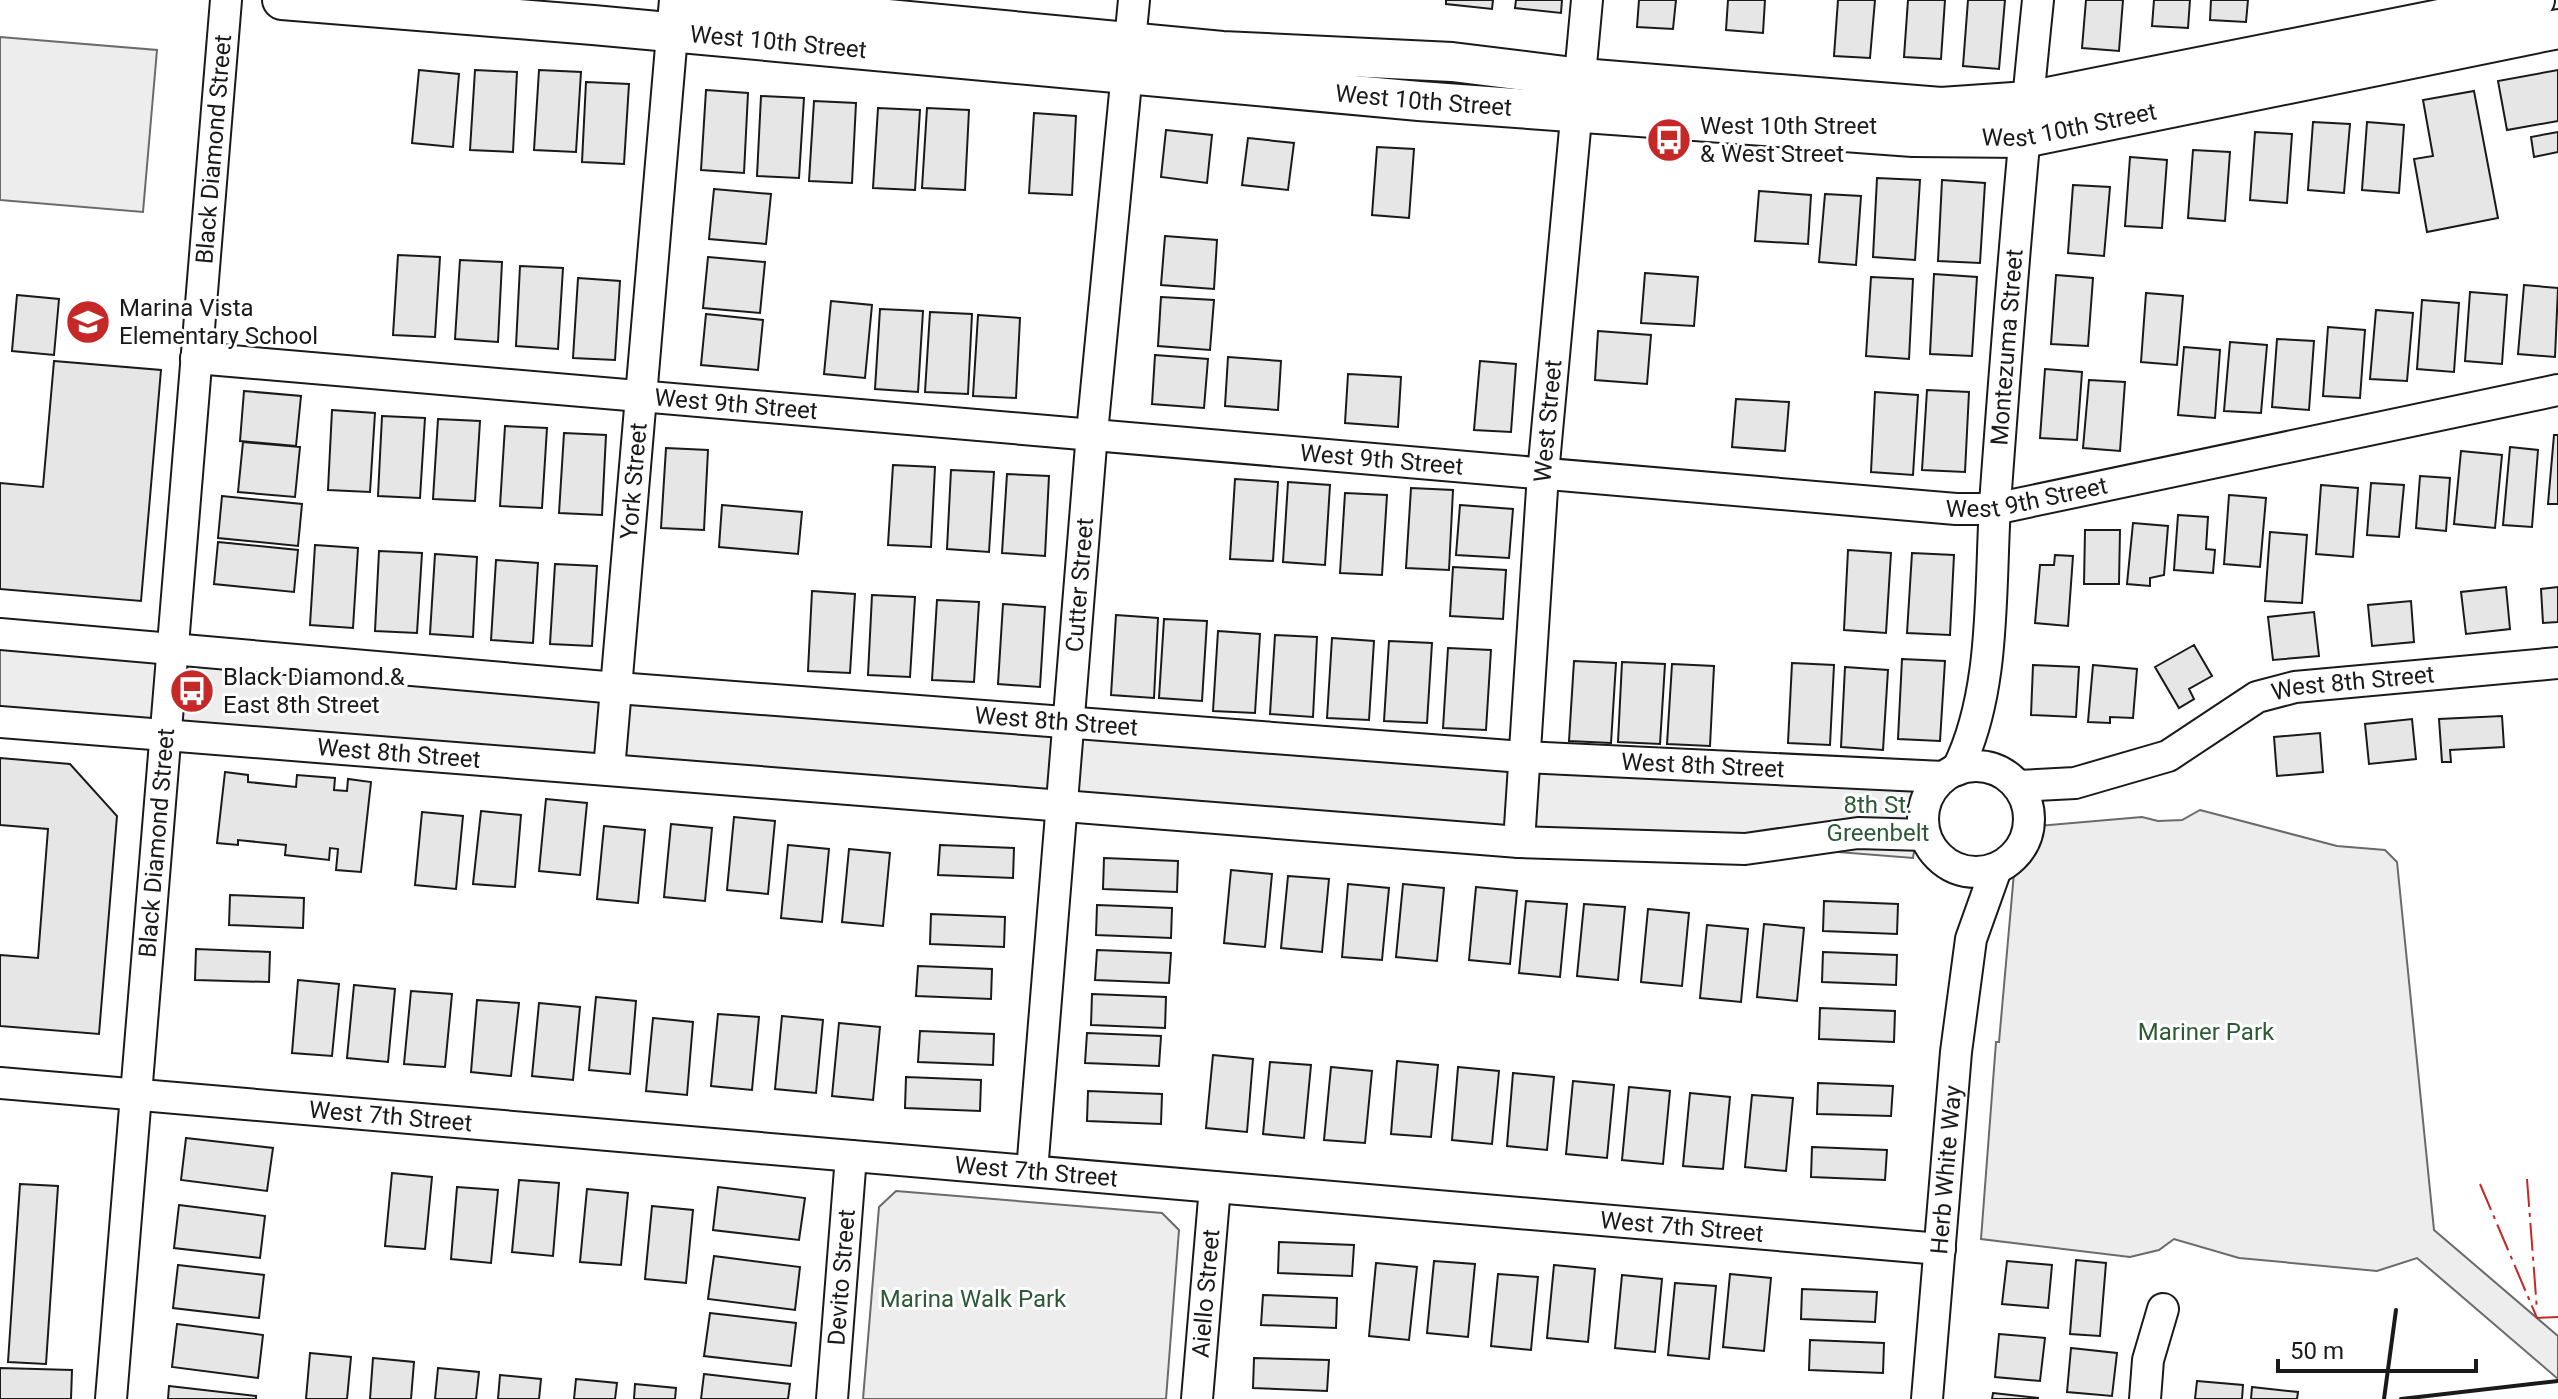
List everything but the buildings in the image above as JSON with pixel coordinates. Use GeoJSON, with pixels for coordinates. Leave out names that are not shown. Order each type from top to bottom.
{"type":"FeatureCollection","features":[{"type":"Feature","properties":{"kind":"main road","name":"West 10th Street"},"geometry":{"type":"LineString","coordinates":[[282,0],[679,11],[1129,58],[1419,101],[1580,94],[1847,134],[2026,120],[2558,29]]}},
{"type":"Feature","properties":{"kind":"main road","name":"West 10th Street"},"geometry":{"type":"LineString","coordinates":[[2026,120],[2535,0]]}},
{"type":"Feature","properties":{"kind":"street","name":"Black Diamond Street"},"geometry":{"type":"LineString","coordinates":[[111,1399],[226,0]]}},
{"type":"Feature","properties":{"kind":"street","name":"Cutter Street"},"geometry":{"type":"LineString","coordinates":[[1032,1171],[1092,433],[1134,0]]}},
{"type":"Feature","properties":{"kind":"street","name":"West Street"},"geometry":{"type":"LineString","coordinates":[[1519,842],[1543,474],[1587,0]]}},
{"type":"Feature","properties":{"kind":"street","name":"Montezuma Street"},"geometry":{"type":"LineString","coordinates":[[1950,774],[1966,751],[1983,695],[1994,509],[2038,0]]}},
{"type":"Feature","properties":{"kind":"street","name":"York Street"},"geometry":{"type":"LineString","coordinates":[[609,770],[641,395],[679,11]]}},
{"type":"Feature","properties":{"kind":"street","name":"West 9th Street"},"geometry":{"type":"LineString","coordinates":[[196,358],[1543,474],[1994,509],[2558,390]]}},
{"type":"Feature","properties":{"kind":"street","name":"West 8th Street"},"geometry":{"type":"LineString","coordinates":[[0,634],[617,688],[1523,757],[1950,774]]}},
{"type":"Feature","properties":{"kind":"street","name":"West 8th Street"},"geometry":{"type":"LineString","coordinates":[[2011,780],[2075,783],[2168,756],[2257,697],[2295,687],[2558,663]]}},
{"type":"Feature","properties":{"kind":"street","name":"Montezuma Street"},"geometry":{"type":"LineString","coordinates":[[1983,695],[1993,744],[2011,780]]}},
{"type":"Feature","properties":{"kind":"street","name":"West 8th Street"},"geometry":{"type":"LineString","coordinates":[[0,722],[1519,842],[1745,849],[1858,833],[1924,835]]}},
{"type":"Feature","properties":{"kind":"street"},"geometry":{"type":"LineString","coordinates":[[1980,765],[2011,780],[2029,811],[2029,829],[2012,860],[1996,869],[1978,873],[1952,867],[1932,851],[1924,835],[1925,801],[1950,774],[1980,765]]}},
{"type":"Feature","properties":{"kind":"street","name":"West 8th Street"},"geometry":{"type":"LineString","coordinates":[[2029,829],[2075,783]]}},
{"type":"Feature","properties":{"kind":"street","name":"Herb White Way"},"geometry":{"type":"LineString","coordinates":[[1952,867],[1961,888],[1971,939]]}},
{"type":"Feature","properties":{"kind":"street","name":"Herb White Way"},"geometry":{"type":"LineString","coordinates":[[1927,1399],[1956,1052],[1971,939],[1996,869]]}},
{"type":"Feature","properties":{"kind":"street","name":"West 7th Street"},"geometry":{"type":"LineString","coordinates":[[0,1083],[1940,1249]]}},
{"type":"Feature","properties":{"kind":"street","name":"Devito Street"},"geometry":{"type":"LineString","coordinates":[[832,1399],[851,1156]]}},
{"type":"Feature","properties":{"kind":"street","name":"Aiello Street"},"geometry":{"type":"LineString","coordinates":[[1197,1399],[1215,1187]]}},
{"type":"Feature","properties":{"kind":"street"},"geometry":{"type":"LineString","coordinates":[[2145,1399],[2148,1360],[2163,1309]]}},
{"type":"Feature","properties":{"kind":"shaded area"},"geometry":{"type":"Polygon","coordinates":[[[0,37],[157,50],[143,212],[0,200],[0,37]]]}},
{"type":"Feature","properties":{"kind":"shaded area","name":"8th St. Greenbelt"},"geometry":{"type":"Polygon","coordinates":[[[0,647],[1925,786],[1913,858],[0,707],[0,647]]]}},
{"type":"Feature","properties":{"kind":"shaded area","name":"Mariner Park"},"geometry":{"type":"Polygon","coordinates":[[[2200,810],[2337,846],[2385,850],[2397,862],[2434,1230],[2558,1336],[2558,1379],[2417,1258],[2377,1271],[2239,1258],[2174,1239],[2159,1250],[2130,1257],[1981,1239],[1996,1042],[1999,1042],[2017,839],[2026,827],[2142,817],[2158,821],[2182,820],[2200,810]]]}},
{"type":"Feature","properties":{"kind":"shaded area","name":"Marina Walk Park"},"geometry":{"type":"Polygon","coordinates":[[[896,1191],[1162,1213],[1179,1230],[1166,1399],[863,1399],[879,1207],[896,1191]]]}},
{"type":"Feature","properties":{"kind":"wall"},"geometry":{"type":"LineString","coordinates":[[2384,1399],[2396,1310]]}},
{"type":"Feature","properties":{"kind":"wall"},"geometry":{"type":"LineString","coordinates":[[2401,1399],[2558,1381]]}},
{"type":"Feature","properties":{"kind":"power"},"geometry":{"type":"LineString","coordinates":[[2527,1179],[2537,1310]]}},
{"type":"Feature","properties":{"kind":"power"},"geometry":{"type":"LineString","coordinates":[[2480,1184],[2537,1318]]}},
{"type":"Feature","properties":{"kind":"power"},"geometry":{"type":"LineString","coordinates":[[2537,1318],[2558,1317]]}},
{"type":"Feature","properties":{"kind":"place","name":"West 10th Street & West Street"},"geometry":{"type":"Point","coordinates":[1669,140]}},
{"type":"Feature","properties":{"kind":"place","name":"Marina Vista Elementary School"},"geometry":{"type":"Point","coordinates":[88,322]}},
{"type":"Feature","properties":{"kind":"place","name":"Black Diamond & East 8th Street"},"geometry":{"type":"Point","coordinates":[192,691]}}]}
